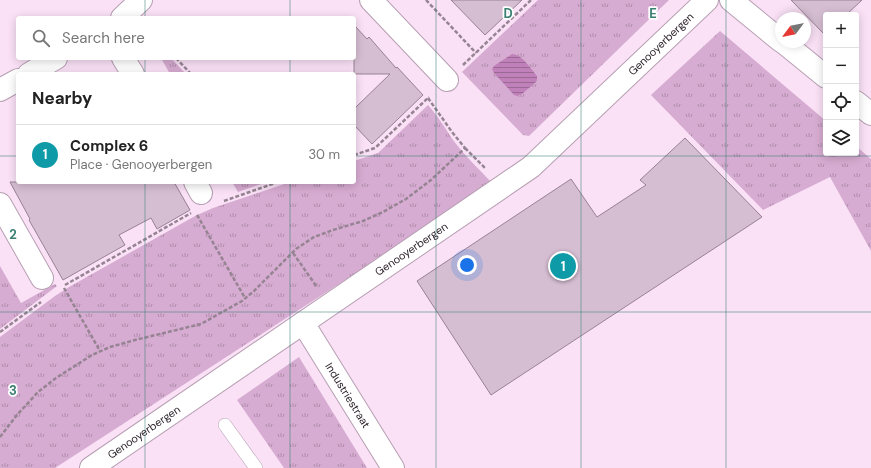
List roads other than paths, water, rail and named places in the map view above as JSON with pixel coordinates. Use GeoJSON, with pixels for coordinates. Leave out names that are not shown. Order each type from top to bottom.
{"type":"FeatureCollection","features":[{"type":"Feature","properties":{"kind":"street"},"geometry":{"type":"LineString","coordinates":[[124,16],[141,0]]}},
{"type":"Feature","properties":{"kind":"street"},"geometry":{"type":"LineString","coordinates":[[371,0],[447,80]]}},
{"type":"Feature","properties":{"kind":"street","name":"Genooyerbergen"},"geometry":{"type":"LineString","coordinates":[[91,468],[531,167],[708,0]]}},
{"type":"Feature","properties":{"kind":"street"},"geometry":{"type":"LineString","coordinates":[[731,0],[775,35]]}},
{"type":"Feature","properties":{"kind":"street"},"geometry":{"type":"LineString","coordinates":[[790,48],[823,75]]}},
{"type":"Feature","properties":{"kind":"street"},"geometry":{"type":"LineString","coordinates":[[32,72],[52,60]]}},
{"type":"Feature","properties":{"kind":"street"},"geometry":{"type":"LineString","coordinates":[[124,60],[132,72]]}},
{"type":"Feature","properties":{"kind":"street"},"geometry":{"type":"LineString","coordinates":[[0,90],[16,81]]}},
{"type":"Feature","properties":{"kind":"street"},"geometry":{"type":"LineString","coordinates":[[859,104],[871,114]]}},
{"type":"Feature","properties":{"kind":"street"},"geometry":{"type":"LineString","coordinates":[[0,204],[55,284]]}},
{"type":"Feature","properties":{"kind":"street","name":"Industriestraat"},"geometry":{"type":"LineString","coordinates":[[303,323],[392,468]]}},
{"type":"Feature","properties":{"kind":"lane"},"geometry":{"type":"LineString","coordinates":[[225,425],[256,468]]}},
{"type":"Feature","properties":{"kind":"place","name":"Complex 6"},"geometry":{"type":"Point","coordinates":[563,266]}}]}
